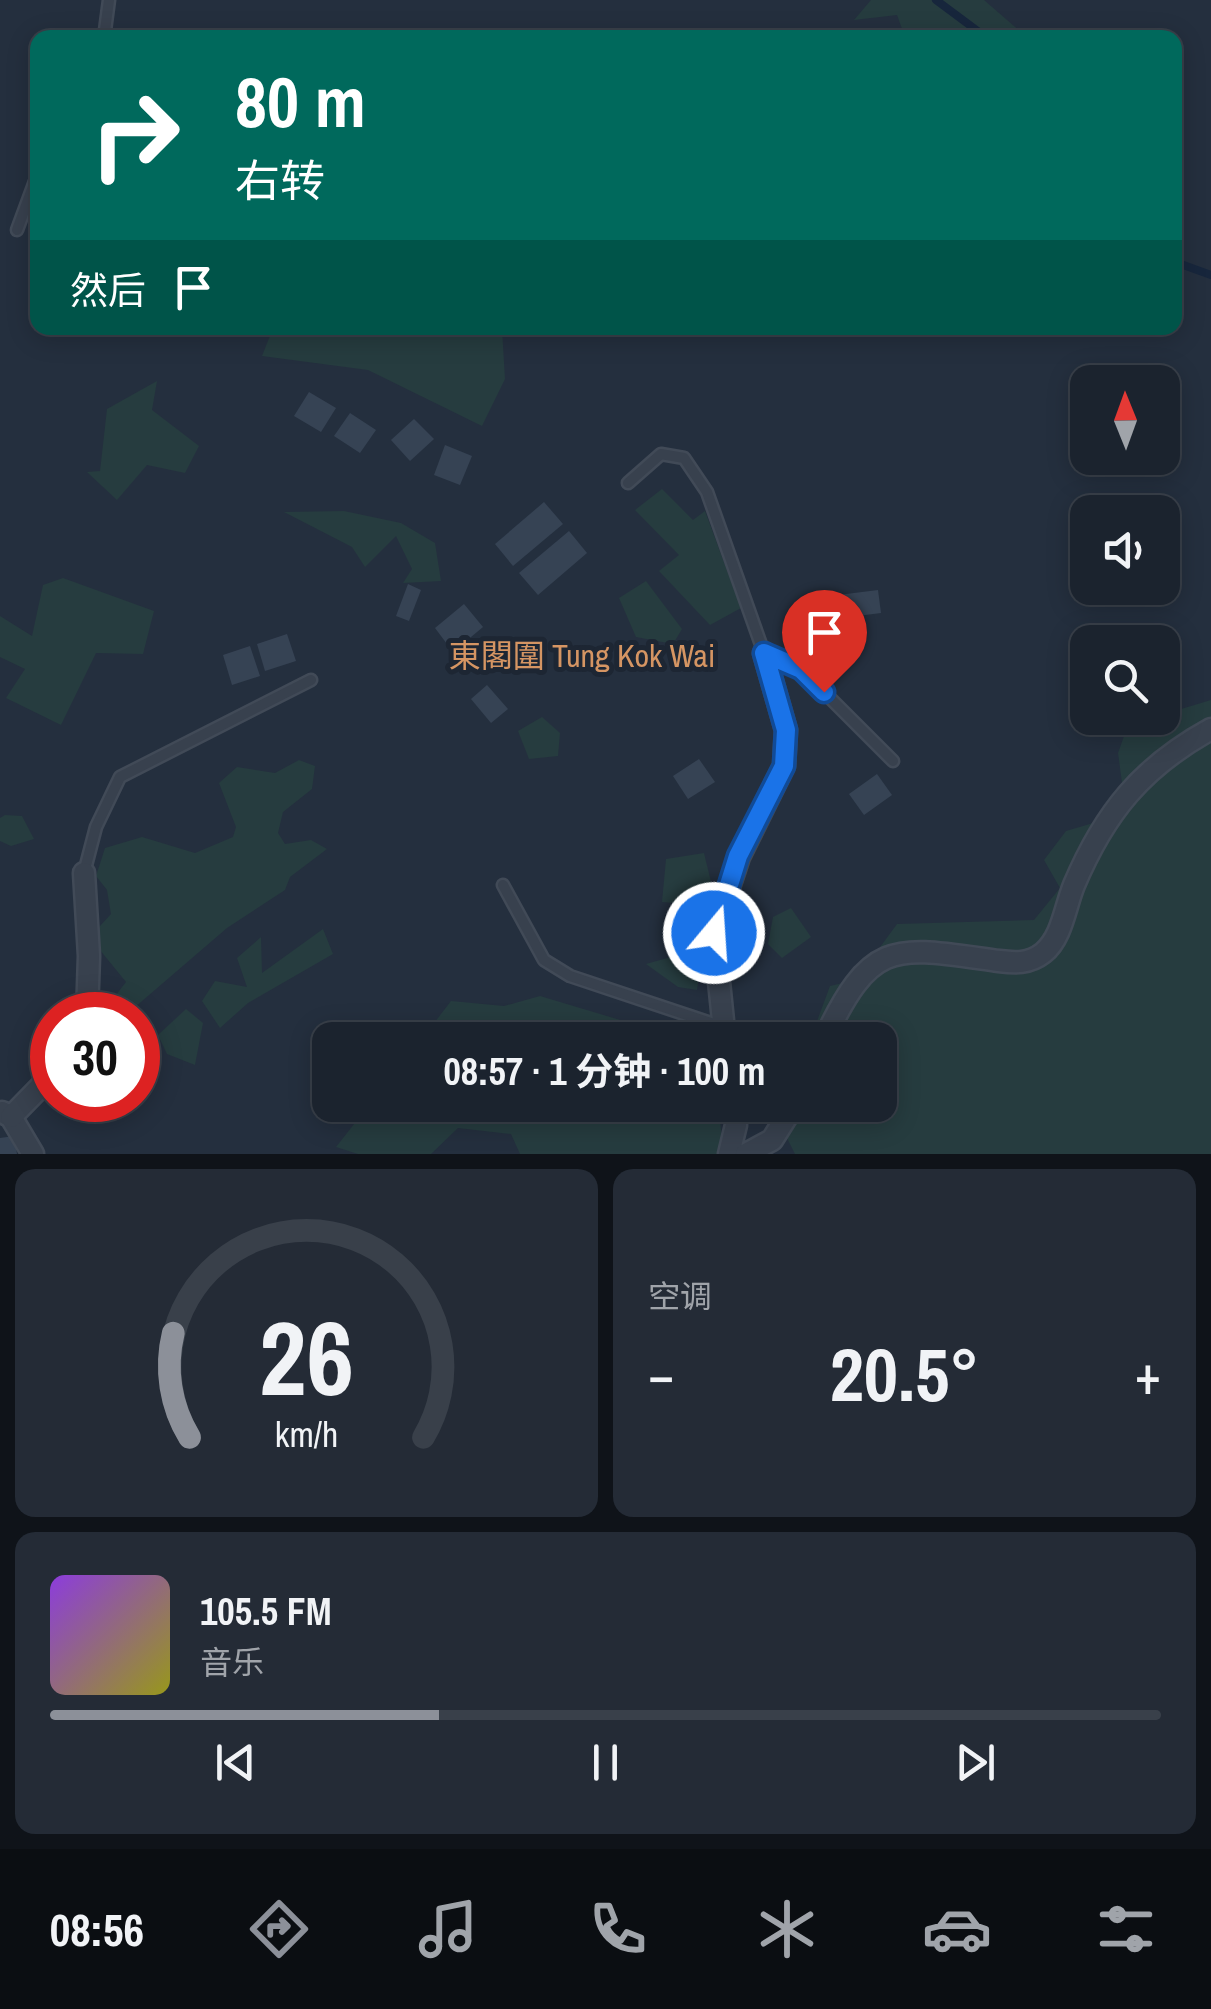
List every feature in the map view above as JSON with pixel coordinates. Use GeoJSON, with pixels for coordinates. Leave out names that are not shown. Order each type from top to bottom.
{"type":"FeatureCollection","features":[{"type":"Feature","properties":{"kind":"street"},"geometry":{"type":"LineString","coordinates":[[723,1022],[714,933],[738,856],[784,766],[786,730],[764,653]]}},
{"type":"Feature","properties":{"kind":"street"},"geometry":{"type":"LineString","coordinates":[[834,1022],[855,982],[889,955],[921,951],[1020,962],[1044,952],[1054,940],[1077,879],[1124,796],[1156,762],[1211,728]]}},
{"type":"Feature","properties":{"kind":"street"},"geometry":{"type":"LineString","coordinates":[[84,872],[87,992]]}},
{"type":"Feature","properties":{"kind":"street"},"geometry":{"type":"LineString","coordinates":[[30,1093],[5,1114],[33,1154]]}},
{"type":"Feature","properties":{"kind":"street"},"geometry":{"type":"LineString","coordinates":[[729,1154],[736,1122]]}},
{"type":"Feature","properties":{"kind":"street"},"geometry":{"type":"LineString","coordinates":[[746,1154],[772,1140],[783,1122]]}},
{"type":"Feature","properties":{"kind":"lane"},"geometry":{"type":"LineString","coordinates":[[105,30],[109,0]]}},
{"type":"Feature","properties":{"kind":"lane"},"geometry":{"type":"LineString","coordinates":[[16,230],[30,194]]}},
{"type":"Feature","properties":{"kind":"lane"},"geometry":{"type":"LineString","coordinates":[[628,483],[661,454],[684,458],[699,475],[764,653],[801,669],[893,761]]}},
{"type":"Feature","properties":{"kind":"lane"},"geometry":{"type":"LineString","coordinates":[[84,872],[96,827],[120,777],[312,680]]}},
{"type":"Feature","properties":{"kind":"lane"},"geometry":{"type":"LineString","coordinates":[[502,884],[544,960],[570,976],[692,1022]]}},
{"type":"Feature","properties":{"kind":"green space"},"geometry":{"type":"Polygon","coordinates":[[[871,0],[984,0],[1019,30],[902,30],[897,15],[854,20],[871,0]]]}},
{"type":"Feature","properties":{"kind":"green space"},"geometry":{"type":"Polygon","coordinates":[[[270,335],[502,335],[505,379],[482,426],[368,370],[262,356],[270,335]]]}},
{"type":"Feature","properties":{"kind":"green space"},"geometry":{"type":"Polygon","coordinates":[[[157,381],[152,410],[199,446],[185,473],[147,465],[117,500],[87,472],[100,471],[107,409],[157,381]]]}},
{"type":"Feature","properties":{"kind":"green space"},"geometry":{"type":"Polygon","coordinates":[[[662,489],[693,520],[705,511],[741,608],[710,625],[659,571],[679,555],[635,510],[662,489]]]}},
{"type":"Feature","properties":{"kind":"green space"},"geometry":{"type":"Polygon","coordinates":[[[344,511],[401,523],[435,543],[441,581],[403,583],[412,569],[396,536],[365,567],[352,547],[284,512],[344,511]]]}},
{"type":"Feature","properties":{"kind":"green space"},"geometry":{"type":"Polygon","coordinates":[[[63,578],[154,611],[143,654],[96,653],[61,725],[6,698],[25,669],[0,657],[0,616],[32,636],[43,585],[63,578]]]}},
{"type":"Feature","properties":{"kind":"green space"},"geometry":{"type":"Polygon","coordinates":[[[646,581],[682,629],[673,644],[636,637],[619,598],[646,581]]]}},
{"type":"Feature","properties":{"kind":"green space"},"geometry":{"type":"Polygon","coordinates":[[[1211,700],[1211,1154],[795,1154],[779,1122],[897,1122],[897,1022],[817,1022],[830,986],[856,980],[897,924],[1034,920],[1060,888],[1044,860],[1066,831],[1100,821],[1123,790],[1118,753],[1124,735],[1180,735],[1180,709],[1211,700]]]}},
{"type":"Feature","properties":{"kind":"green space"},"geometry":{"type":"Polygon","coordinates":[[[542,717],[560,733],[558,756],[529,759],[518,731],[542,717]]]}},
{"type":"Feature","properties":{"kind":"green space"},"geometry":{"type":"Polygon","coordinates":[[[299,760],[315,766],[312,789],[283,812],[278,833],[285,844],[311,840],[327,849],[290,877],[285,890],[227,928],[153,992],[118,992],[126,982],[95,944],[100,926],[111,914],[107,890],[96,876],[105,848],[142,837],[195,853],[233,837],[236,827],[219,783],[237,767],[275,773],[299,760]]]}},
{"type":"Feature","properties":{"kind":"green space"},"geometry":{"type":"Polygon","coordinates":[[[22,816],[34,839],[11,846],[0,841],[0,818],[22,816]]]}},
{"type":"Feature","properties":{"kind":"green space"},"geometry":{"type":"Polygon","coordinates":[[[704,853],[712,886],[701,905],[662,902],[666,859],[704,853]]]}},
{"type":"Feature","properties":{"kind":"green space"},"geometry":{"type":"Polygon","coordinates":[[[791,908],[811,937],[782,958],[768,944],[773,917],[791,908]]]}},
{"type":"Feature","properties":{"kind":"green space"},"geometry":{"type":"Polygon","coordinates":[[[323,929],[333,954],[248,1003],[220,1028],[202,1001],[215,981],[247,987],[237,958],[261,937],[262,973],[323,929]]]}},
{"type":"Feature","properties":{"kind":"green space"},"geometry":{"type":"Polygon","coordinates":[[[692,951],[702,959],[697,990],[678,987],[646,964],[692,951]]]}},
{"type":"Feature","properties":{"kind":"green space"},"geometry":{"type":"Polygon","coordinates":[[[540,996],[627,1022],[435,1022],[451,1001],[504,1006],[540,996]]]}},
{"type":"Feature","properties":{"kind":"green space"},"geometry":{"type":"Polygon","coordinates":[[[186,1009],[203,1023],[195,1065],[167,1054],[160,1033],[186,1009]]]}},
{"type":"Feature","properties":{"kind":"green space"},"geometry":{"type":"Polygon","coordinates":[[[356,1122],[720,1122],[724,1154],[520,1154],[511,1134],[458,1128],[431,1154],[358,1154],[336,1147],[356,1122]]]}},
{"type":"Feature","properties":{"kind":"building"},"geometry":{"type":"Polygon","coordinates":[[[309,392],[336,408],[321,432],[294,416],[309,392]]]}},
{"type":"Feature","properties":{"kind":"building"},"geometry":{"type":"Polygon","coordinates":[[[350,413],[376,430],[360,453],[334,436],[350,413]]]}},
{"type":"Feature","properties":{"kind":"building"},"geometry":{"type":"Polygon","coordinates":[[[414,419],[434,439],[410,461],[391,440],[414,419]]]}},
{"type":"Feature","properties":{"kind":"building"},"geometry":{"type":"Polygon","coordinates":[[[445,445],[472,456],[460,485],[434,475],[445,445]]]}},
{"type":"Feature","properties":{"kind":"building"},"geometry":{"type":"Polygon","coordinates":[[[544,502],[563,524],[513,566],[495,544],[544,502]]]}},
{"type":"Feature","properties":{"kind":"building"},"geometry":{"type":"Polygon","coordinates":[[[569,531],[587,553],[538,595],[519,573],[569,531]]]}},
{"type":"Feature","properties":{"kind":"building"},"geometry":{"type":"Polygon","coordinates":[[[408,584],[421,590],[409,621],[396,616],[408,584]]]}},
{"type":"Feature","properties":{"kind":"building"},"geometry":{"type":"Polygon","coordinates":[[[878,590],[881,613],[842,618],[838,595],[878,590]]]}},
{"type":"Feature","properties":{"kind":"building"},"geometry":{"type":"Polygon","coordinates":[[[464,604],[483,627],[453,652],[435,628],[464,604]]]}},
{"type":"Feature","properties":{"kind":"building"},"geometry":{"type":"Polygon","coordinates":[[[287,634],[296,661],[265,671],[257,644],[287,634]]]}},
{"type":"Feature","properties":{"kind":"building"},"geometry":{"type":"Polygon","coordinates":[[[250,646],[260,676],[232,685],[223,655],[250,646]]]}},
{"type":"Feature","properties":{"kind":"building"},"geometry":{"type":"Polygon","coordinates":[[[487,685],[508,709],[491,723],[471,699],[487,685]]]}},
{"type":"Feature","properties":{"kind":"building"},"geometry":{"type":"Polygon","coordinates":[[[699,759],[715,782],[688,799],[673,776],[699,759]]]}},
{"type":"Feature","properties":{"kind":"building"},"geometry":{"type":"Polygon","coordinates":[[[877,774],[892,795],[864,815],[849,794],[877,774]]]}},
{"type":"Feature","properties":{"kind":"building"},"geometry":{"type":"Polygon","coordinates":[[[14,1136],[17,1154],[0,1154],[0,1138],[14,1136]]]}},
{"type":"Feature","properties":{"kind":"waterway"},"geometry":{"type":"LineString","coordinates":[[936,0],[976,30]]}},
{"type":"Feature","properties":{"kind":"waterway"},"geometry":{"type":"LineString","coordinates":[[1182,265],[1211,275]]}},
{"type":"Feature","properties":{"kind":"district","name":"東閣圍 Tung Kok Wai"},"geometry":{"type":"Point","coordinates":[582,655]}},
{"type":"Feature","properties":{"kind":"route"},"geometry":{"type":"LineString","coordinates":[[714,933],[738,856],[784,766],[786,730],[764,653],[801,669],[824,692]]}}]}
